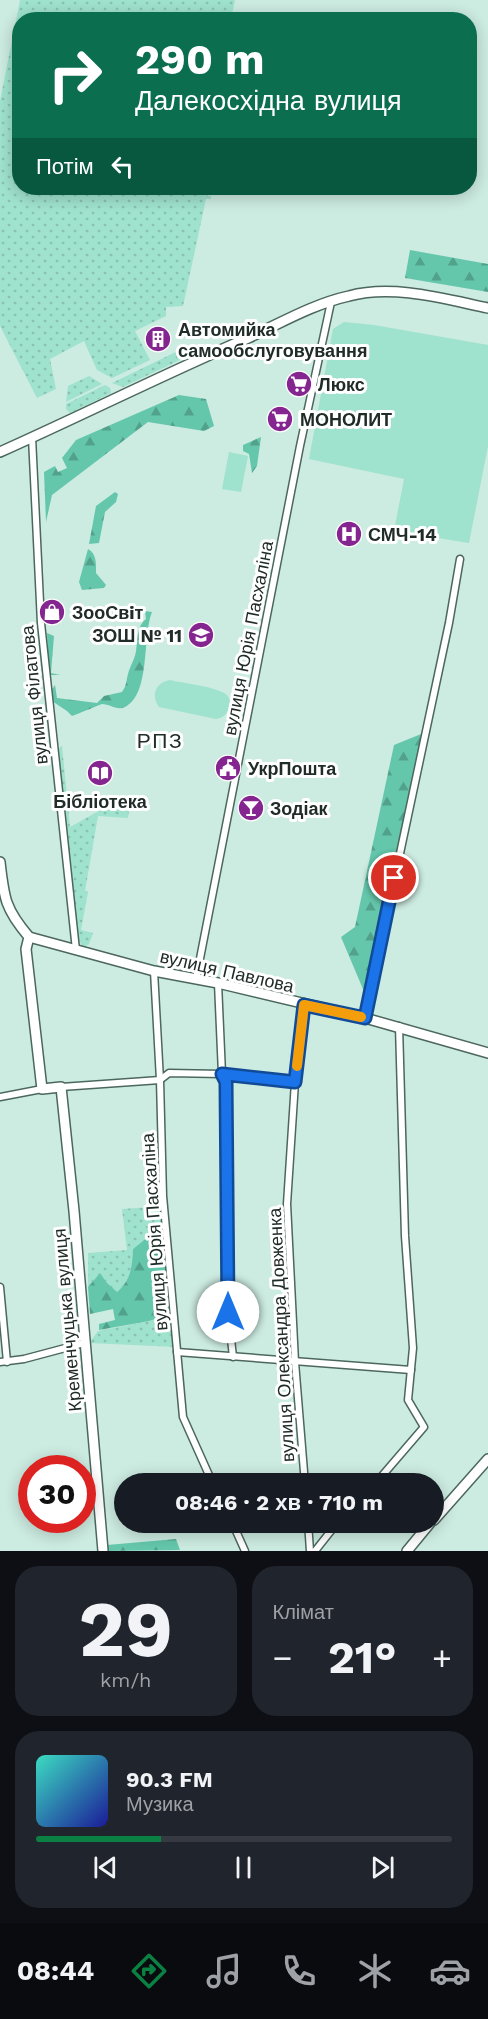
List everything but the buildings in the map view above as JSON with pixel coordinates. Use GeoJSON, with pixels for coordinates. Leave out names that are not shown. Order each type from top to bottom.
{"type":"FeatureCollection","features":[{"type":"Feature","properties":{"kind":"street"},"geometry":{"type":"LineString","coordinates":[[0,452],[184,365],[305,311],[350,295],[393,292],[430,296],[488,308]]}},
{"type":"Feature","properties":{"kind":"street","name":"вулиця Юрія Пасхаліна"},"geometry":{"type":"LineString","coordinates":[[196,979],[300,446],[331,302]]}},
{"type":"Feature","properties":{"kind":"street","name":"вулиця Філатова"},"geometry":{"type":"LineString","coordinates":[[32,437],[41,623],[76,950]]}},
{"type":"Feature","properties":{"kind":"street"},"geometry":{"type":"LineString","coordinates":[[365,1018],[449,623],[460,559]]}},
{"type":"Feature","properties":{"kind":"street"},"geometry":{"type":"LineString","coordinates":[[0,862],[4,898],[9,911],[29,937],[26,949],[42,1089]]}},
{"type":"Feature","properties":{"kind":"street","name":"вулиця Павлова"},"geometry":{"type":"LineString","coordinates":[[29,937],[154,971],[218,983],[399,1026],[488,1053]]}},
{"type":"Feature","properties":{"kind":"street","name":"вулиця Юрія Пасхаліна"},"geometry":{"type":"LineString","coordinates":[[154,971],[163,1197],[183,1417],[208,1473]]}},
{"type":"Feature","properties":{"kind":"street"},"geometry":{"type":"LineString","coordinates":[[218,983],[222,1074],[226,1082],[228,1312],[233,1358]]}},
{"type":"Feature","properties":{"kind":"street","name":"вулиця Олександра Довженка"},"geometry":{"type":"LineString","coordinates":[[304,1005],[295,1082],[287,1204],[295,1362],[304,1473]]}},
{"type":"Feature","properties":{"kind":"street"},"geometry":{"type":"LineString","coordinates":[[384,1473],[424,1427],[408,1401],[413,1348],[405,1236],[399,1026]]}},
{"type":"Feature","properties":{"kind":"street"},"geometry":{"type":"LineString","coordinates":[[0,1097],[42,1089],[160,1080],[169,1073],[222,1074],[295,1082]]}},
{"type":"Feature","properties":{"kind":"street","name":"Кременчуцька вулиця"},"geometry":{"type":"LineString","coordinates":[[61,1087],[103,1551]]}},
{"type":"Feature","properties":{"kind":"street"},"geometry":{"type":"LineString","coordinates":[[0,1287],[3,1362],[84,1343]]}},
{"type":"Feature","properties":{"kind":"street"},"geometry":{"type":"LineString","coordinates":[[177,1353],[411,1370]]}},
{"type":"Feature","properties":{"kind":"street"},"geometry":{"type":"LineString","coordinates":[[444,1508],[488,1459]]}},
{"type":"Feature","properties":{"kind":"street"},"geometry":{"type":"LineString","coordinates":[[236,1533],[245,1551]]}},
{"type":"Feature","properties":{"kind":"street"},"geometry":{"type":"LineString","coordinates":[[310,1533],[312,1551]]}},
{"type":"Feature","properties":{"kind":"street"},"geometry":{"type":"LineString","coordinates":[[312,1551],[328,1533]]}},
{"type":"Feature","properties":{"kind":"street"},"geometry":{"type":"LineString","coordinates":[[407,1551],[422,1533]]}},
{"type":"Feature","properties":{"kind":"green space"},"geometry":{"type":"Polygon","coordinates":[[[20,0],[235,0],[232,12],[18,12],[20,0]]]}},
{"type":"Feature","properties":{"kind":"green space"},"geometry":{"type":"Polygon","coordinates":[[[12,40],[12,195],[211,196],[211,199],[206,199],[183,306],[166,307],[166,316],[135,331],[150,360],[112,378],[97,370],[84,341],[50,359],[56,389],[37,398],[0,326],[0,101],[12,40]]]}},
{"type":"Feature","properties":{"kind":"green space"},"geometry":{"type":"Polygon","coordinates":[[[410,250],[488,264],[488,292],[405,278],[410,250]]]}},
{"type":"Feature","properties":{"kind":"green space"},"geometry":{"type":"Polygon","coordinates":[[[344,322],[488,345],[488,446],[469,543],[394,531],[404,479],[309,459],[333,329],[344,322]]]}},
{"type":"Feature","properties":{"kind":"green space"},"geometry":{"type":"Polygon","coordinates":[[[182,349],[183,355],[180,360],[123,387],[112,383],[182,349]]]}},
{"type":"Feature","properties":{"kind":"green space"},"geometry":{"type":"Polygon","coordinates":[[[89,376],[102,384],[66,402],[68,386],[89,376]]]}},
{"type":"Feature","properties":{"kind":"green space"},"geometry":{"type":"Polygon","coordinates":[[[105,385],[110,388],[111,393],[70,413],[66,409],[66,404],[105,385]]]}},
{"type":"Feature","properties":{"kind":"green space"},"geometry":{"type":"Polygon","coordinates":[[[179,395],[206,399],[214,426],[204,431],[148,422],[52,495],[46,522],[44,472],[55,466],[58,472],[67,468],[62,458],[76,440],[179,395]]]}},
{"type":"Feature","properties":{"kind":"green space"},"geometry":{"type":"Polygon","coordinates":[[[261,437],[257,466],[252,473],[249,454],[243,451],[243,445],[261,437]]]}},
{"type":"Feature","properties":{"kind":"green space"},"geometry":{"type":"Polygon","coordinates":[[[229,452],[248,456],[241,492],[222,489],[229,452]]]}},
{"type":"Feature","properties":{"kind":"green space"},"geometry":{"type":"Polygon","coordinates":[[[115,492],[118,494],[116,502],[105,512],[99,543],[89,544],[96,506],[115,492]]]}},
{"type":"Feature","properties":{"kind":"green space"},"geometry":{"type":"Polygon","coordinates":[[[88,549],[94,556],[96,573],[106,585],[104,588],[82,590],[79,582],[88,549]]]}},
{"type":"Feature","properties":{"kind":"green space"},"geometry":{"type":"Polygon","coordinates":[[[145,611],[152,612],[142,678],[133,700],[122,708],[102,704],[72,716],[52,701],[51,691],[55,685],[57,698],[97,703],[104,696],[122,692],[135,654],[139,630],[146,619],[145,611]]]}},
{"type":"Feature","properties":{"kind":"green space"},"geometry":{"type":"Polygon","coordinates":[[[47,633],[54,636],[51,673],[60,675],[49,675],[47,633]]]}},
{"type":"Feature","properties":{"kind":"green space"},"geometry":{"type":"Polygon","coordinates":[[[170,680],[222,692],[229,699],[228,712],[216,719],[159,707],[155,698],[156,690],[161,684],[170,680]]]}},
{"type":"Feature","properties":{"kind":"green space"},"geometry":{"type":"Polygon","coordinates":[[[426,732],[368,1001],[341,937],[355,927],[394,745],[426,732]]]}},
{"type":"Feature","properties":{"kind":"green space"},"geometry":{"type":"Polygon","coordinates":[[[62,746],[70,827],[106,807],[129,810],[128,818],[98,816],[81,930],[93,933],[89,944],[84,947],[77,939],[57,750],[62,746]]]}},
{"type":"Feature","properties":{"kind":"green space"},"geometry":{"type":"Polygon","coordinates":[[[152,1169],[156,1170],[157,1188],[163,1197],[165,1214],[154,1232],[133,1249],[130,1273],[117,1292],[107,1284],[100,1273],[88,1287],[88,1253],[127,1250],[122,1209],[152,1207],[152,1169]]]}},
{"type":"Feature","properties":{"kind":"green space"},"geometry":{"type":"Polygon","coordinates":[[[165,1214],[174,1313],[149,1321],[99,1330],[99,1324],[115,1320],[113,1309],[90,1314],[88,1287],[100,1273],[117,1292],[130,1273],[133,1249],[154,1232],[165,1214]]]}},
{"type":"Feature","properties":{"kind":"green space"},"geometry":{"type":"Polygon","coordinates":[[[174,1313],[177,1347],[89,1343],[98,1331],[149,1321],[174,1313]]]}},
{"type":"Feature","properties":{"kind":"green space"},"geometry":{"type":"Polygon","coordinates":[[[176,1539],[180,1550],[107,1551],[107,1545],[176,1539]]]}},
{"type":"Feature","properties":{"kind":"slow traffic"},"geometry":{"type":"LineString","coordinates":[[297,1066],[304,1005],[361,1017]]}},
{"type":"Feature","properties":{"kind":"place","name":"Автомийка самообслуговування"},"geometry":{"type":"Point","coordinates":[158,339]}},
{"type":"Feature","properties":{"kind":"place","name":"Люкс"},"geometry":{"type":"Point","coordinates":[299,384]}},
{"type":"Feature","properties":{"kind":"place","name":"МОНОЛИТ"},"geometry":{"type":"Point","coordinates":[280,419]}},
{"type":"Feature","properties":{"kind":"place","name":"СМЧ-14"},"geometry":{"type":"Point","coordinates":[349,534]}},
{"type":"Feature","properties":{"kind":"place","name":"ЗооСвiт"},"geometry":{"type":"Point","coordinates":[52,612]}},
{"type":"Feature","properties":{"kind":"place","name":"ЗОШ № 11"},"geometry":{"type":"Point","coordinates":[201,635]}},
{"type":"Feature","properties":{"kind":"place","name":"УкрПошта"},"geometry":{"type":"Point","coordinates":[228,768]}},
{"type":"Feature","properties":{"kind":"place","name":"Бібліотека"},"geometry":{"type":"Point","coordinates":[100,773]}},
{"type":"Feature","properties":{"kind":"place","name":"Зодіак"},"geometry":{"type":"Point","coordinates":[251,808]}},
{"type":"Feature","properties":{"kind":"district","name":"РПЗ"},"geometry":{"type":"Point","coordinates":[160,740]}},
{"type":"Feature","properties":{"kind":"route"},"geometry":{"type":"LineString","coordinates":[[228,1312],[226,1082],[222,1074],[295,1082],[304,1005],[365,1018],[394,878]]}}]}
